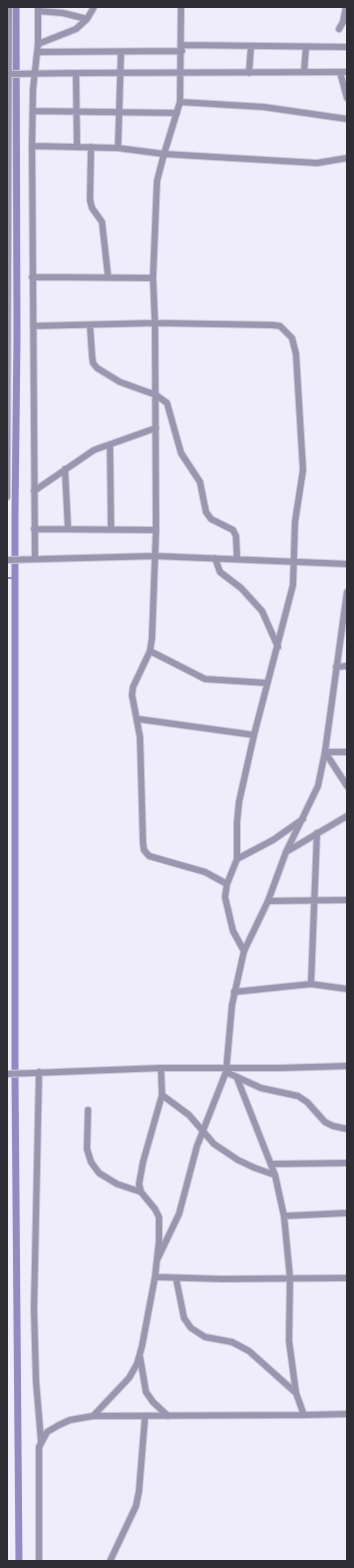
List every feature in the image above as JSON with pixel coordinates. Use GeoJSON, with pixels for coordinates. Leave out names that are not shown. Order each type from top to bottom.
{"type":"FeatureCollection","features":[{"type":"Feature","properties":{"kind":"street"},"geometry":{"type":"LineString","coordinates":[[7,497],[9,7]]}},
{"type":"Feature","properties":{"kind":"street"},"geometry":{"type":"LineString","coordinates":[[38,44],[76,29],[87,19],[94,7]]}},
{"type":"Feature","properties":{"kind":"street"},"geometry":{"type":"LineString","coordinates":[[181,7],[182,74],[180,102],[157,182],[153,278],[156,395],[156,556],[150,650],[133,687],[132,695],[138,719],[142,773],[143,843],[146,853],[156,859],[174,862],[205,872],[227,884]]}},
{"type":"Feature","properties":{"kind":"street"},"geometry":{"type":"LineString","coordinates":[[339,29],[343,22],[346,7]]}},
{"type":"Feature","properties":{"kind":"street"},"geometry":{"type":"LineString","coordinates":[[35,559],[32,146],[35,73],[38,52],[38,9],[63,10],[87,19]]}},
{"type":"Feature","properties":{"kind":"street"},"geometry":{"type":"LineString","coordinates":[[249,73],[251,46]]}},
{"type":"Feature","properties":{"kind":"street"},"geometry":{"type":"LineString","coordinates":[[38,52],[121,52],[251,46],[347,47]]}},
{"type":"Feature","properties":{"kind":"street"},"geometry":{"type":"LineString","coordinates":[[304,72],[306,47]]}},
{"type":"Feature","properties":{"kind":"street"},"geometry":{"type":"LineString","coordinates":[[118,148],[121,52]]}},
{"type":"Feature","properties":{"kind":"street"},"geometry":{"type":"LineString","coordinates":[[8,74],[120,72],[182,74],[347,72]]}},
{"type":"Feature","properties":{"kind":"street"},"geometry":{"type":"LineString","coordinates":[[340,72],[347,98]]}},
{"type":"Feature","properties":{"kind":"street"},"geometry":{"type":"LineString","coordinates":[[76,73],[77,147]]}},
{"type":"Feature","properties":{"kind":"street"},"geometry":{"type":"LineString","coordinates":[[180,102],[264,107],[347,119]]}},
{"type":"Feature","properties":{"kind":"street"},"geometry":{"type":"LineString","coordinates":[[33,111],[120,110],[177,112]]}},
{"type":"Feature","properties":{"kind":"street"},"geometry":{"type":"LineString","coordinates":[[32,146],[118,148],[164,154],[317,163],[347,158]]}},
{"type":"Feature","properties":{"kind":"street"},"geometry":{"type":"LineString","coordinates":[[91,148],[90,200],[92,208],[102,222],[108,276]]}},
{"type":"Feature","properties":{"kind":"street"},"geometry":{"type":"LineString","coordinates":[[32,277],[108,276],[153,278]]}},
{"type":"Feature","properties":{"kind":"street"},"geometry":{"type":"LineString","coordinates":[[33,326],[155,323],[272,324],[280,326],[287,331],[292,338],[296,354],[303,470],[295,522],[295,561],[293,585],[254,735],[239,802],[237,822],[237,858],[227,884],[225,897],[229,917],[237,940],[244,951]]}},
{"type":"Feature","properties":{"kind":"street"},"geometry":{"type":"LineString","coordinates":[[90,325],[93,363],[97,368],[132,388],[156,395],[168,403],[181,453],[200,482],[206,512],[211,519],[233,530],[236,536],[237,558]]}},
{"type":"Feature","properties":{"kind":"street"},"geometry":{"type":"LineString","coordinates":[[34,491],[94,450],[156,428]]}},
{"type":"Feature","properties":{"kind":"street"},"geometry":{"type":"LineString","coordinates":[[110,445],[111,529]]}},
{"type":"Feature","properties":{"kind":"street"},"geometry":{"type":"LineString","coordinates":[[65,469],[68,529]]}},
{"type":"Feature","properties":{"kind":"street"},"geometry":{"type":"LineString","coordinates":[[34,529],[156,530]]}},
{"type":"Feature","properties":{"kind":"street"},"geometry":{"type":"LineString","coordinates":[[8,560],[156,556],[237,558],[347,564]]}},
{"type":"Feature","properties":{"kind":"street"},"geometry":{"type":"LineString","coordinates":[[215,558],[220,572],[241,588],[262,610],[278,647]]}},
{"type":"Feature","properties":{"kind":"street"},"geometry":{"type":"LineString","coordinates":[[157,1260],[179,1214],[197,1146],[226,1070],[230,1018],[234,992],[244,951],[268,901],[286,852],[304,818],[318,786],[325,752],[336,667],[346,616],[347,592]]}},
{"type":"Feature","properties":{"kind":"street"},"geometry":{"type":"LineString","coordinates":[[150,650],[205,679],[267,683]]}},
{"type":"Feature","properties":{"kind":"street"},"geometry":{"type":"LineString","coordinates":[[336,667],[347,666]]}},
{"type":"Feature","properties":{"kind":"street"},"geometry":{"type":"LineString","coordinates":[[138,719],[254,735]]}},
{"type":"Feature","properties":{"kind":"street"},"geometry":{"type":"LineString","coordinates":[[325,752],[347,752]]}},
{"type":"Feature","properties":{"kind":"street"},"geometry":{"type":"LineString","coordinates":[[325,752],[347,786]]}},
{"type":"Feature","properties":{"kind":"street"},"geometry":{"type":"LineString","coordinates":[[286,852],[347,816]]}},
{"type":"Feature","properties":{"kind":"street"},"geometry":{"type":"LineString","coordinates":[[237,858],[273,840],[304,818]]}},
{"type":"Feature","properties":{"kind":"street"},"geometry":{"type":"LineString","coordinates":[[311,984],[317,833]]}},
{"type":"Feature","properties":{"kind":"street"},"geometry":{"type":"LineString","coordinates":[[268,901],[314,899],[347,900]]}},
{"type":"Feature","properties":{"kind":"street"},"geometry":{"type":"LineString","coordinates":[[234,992],[311,984],[347,989]]}},
{"type":"Feature","properties":{"kind":"street"},"geometry":{"type":"LineString","coordinates":[[7,1074],[161,1068],[226,1070],[347,1066]]}},
{"type":"Feature","properties":{"kind":"street"},"geometry":{"type":"LineString","coordinates":[[141,1192],[140,1173],[162,1095],[161,1068]]}},
{"type":"Feature","properties":{"kind":"street"},"geometry":{"type":"LineString","coordinates":[[226,1070],[237,1078],[261,1088],[298,1096],[307,1102],[325,1122],[333,1126],[347,1129]]}},
{"type":"Feature","properties":{"kind":"street"},"geometry":{"type":"LineString","coordinates":[[39,1072],[34,1308],[36,1381],[42,1441]]}},
{"type":"Feature","properties":{"kind":"street"},"geometry":{"type":"LineString","coordinates":[[237,1078],[275,1175],[284,1216],[290,1278],[289,1341],[296,1393],[304,1415]]}},
{"type":"Feature","properties":{"kind":"street"},"geometry":{"type":"LineString","coordinates":[[162,1095],[189,1115],[214,1144],[238,1160],[275,1175]]}},
{"type":"Feature","properties":{"kind":"street"},"geometry":{"type":"LineString","coordinates":[[88,1110],[87,1149],[91,1162],[99,1173],[118,1184],[141,1192],[155,1209],[158,1217],[155,1277],[139,1354],[130,1378],[93,1416]]}},
{"type":"Feature","properties":{"kind":"street"},"geometry":{"type":"LineString","coordinates":[[271,1164],[347,1163]]}},
{"type":"Feature","properties":{"kind":"street"},"geometry":{"type":"LineString","coordinates":[[284,1216],[347,1213]]}},
{"type":"Feature","properties":{"kind":"street"},"geometry":{"type":"LineString","coordinates":[[155,1277],[347,1278]]}},
{"type":"Feature","properties":{"kind":"street"},"geometry":{"type":"LineString","coordinates":[[176,1278],[184,1318],[191,1328],[205,1337],[232,1342],[249,1351],[296,1393]]}},
{"type":"Feature","properties":{"kind":"street"},"geometry":{"type":"LineString","coordinates":[[139,1354],[146,1392],[153,1402],[168,1416]]}},
{"type":"Feature","properties":{"kind":"street"},"geometry":{"type":"LineString","coordinates":[[39,1561],[39,1447],[47,1432],[58,1425],[70,1420],[93,1416],[145,1417],[347,1414]]}},
{"type":"Feature","properties":{"kind":"street"},"geometry":{"type":"LineString","coordinates":[[110,1561],[136,1506],[139,1491],[145,1417]]}},
{"type":"Feature","properties":{"kind":"waterway"},"geometry":{"type":"LineString","coordinates":[[16,7],[17,338],[15,513],[15,1079],[19,1561]]}},
{"type":"Feature","properties":{"kind":"waterway"},"geometry":{"type":"LineString","coordinates":[[7,578],[15,578]]}}]}
